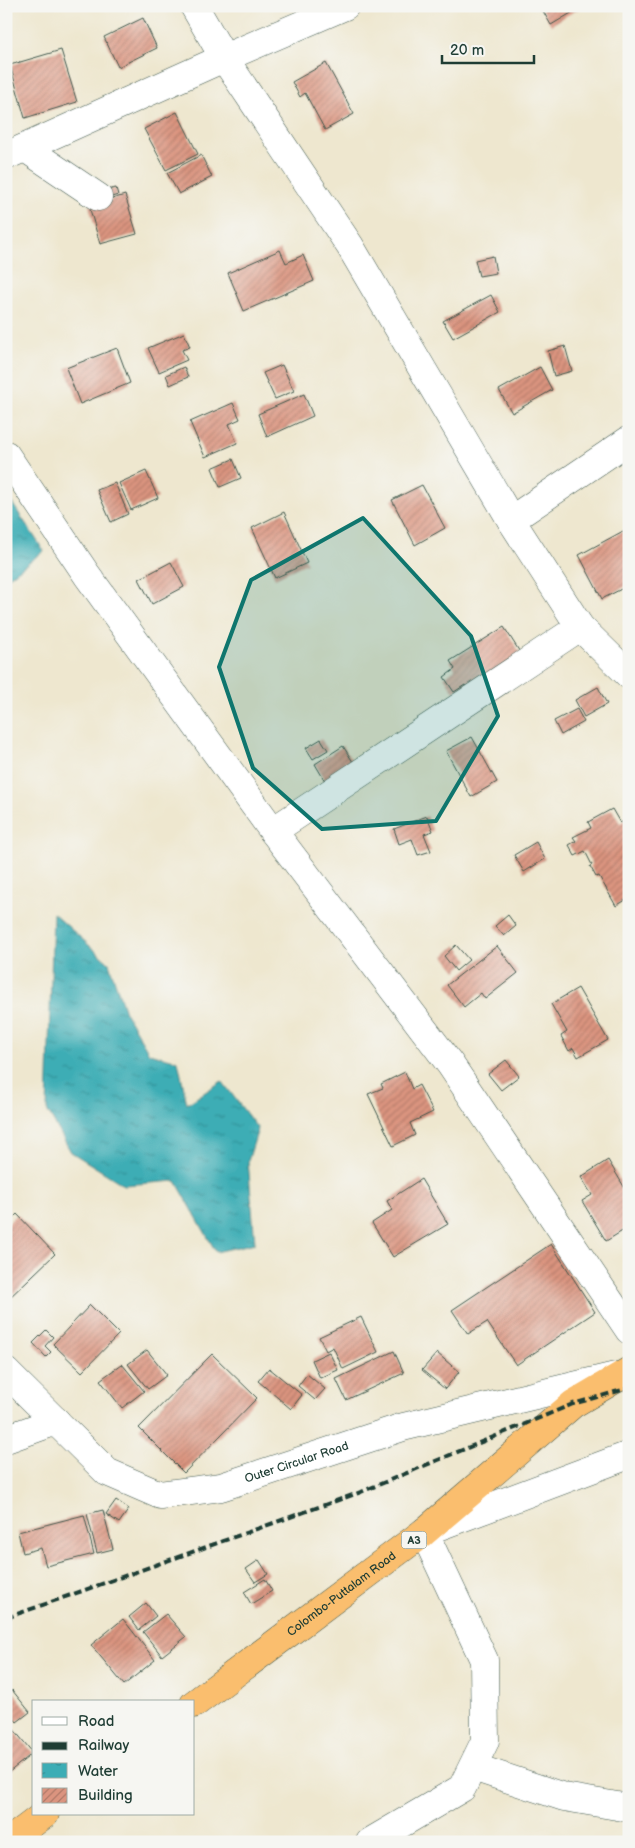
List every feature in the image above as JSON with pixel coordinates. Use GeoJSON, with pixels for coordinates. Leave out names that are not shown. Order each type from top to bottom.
{"type":"FeatureCollection","features":[{"type":"Feature","properties":{"kind":"highway","name":"Colombo-Puttalam Road"},"geometry":{"type":"LineString","coordinates":[[195,1703],[424,1532],[572,1404],[627,1372]]}},
{"type":"Feature","properties":{"kind":"highway"},"geometry":{"type":"LineString","coordinates":[[8,1842],[42,1816]]}},
{"type":"Feature","properties":{"kind":"street"},"geometry":{"type":"LineString","coordinates":[[194,6],[224,58],[350,246],[511,520],[580,627],[629,675]]}},
{"type":"Feature","properties":{"kind":"street"},"geometry":{"type":"LineString","coordinates":[[15,152],[345,6]]}},
{"type":"Feature","properties":{"kind":"street"},"geometry":{"type":"LineString","coordinates":[[15,152],[98,197]]}},
{"type":"Feature","properties":{"kind":"street"},"geometry":{"type":"LineString","coordinates":[[511,520],[629,440]]}},
{"type":"Feature","properties":{"kind":"street"},"geometry":{"type":"LineString","coordinates":[[6,455],[87,575],[273,831],[450,1064],[629,1330]]}},
{"type":"Feature","properties":{"kind":"street"},"geometry":{"type":"LineString","coordinates":[[273,831],[580,627]]}},
{"type":"Feature","properties":{"kind":"street","name":"Outer Circular Road"},"geometry":{"type":"LineString","coordinates":[[6,1372],[107,1472],[160,1495],[221,1487],[403,1427],[627,1372]]}},
{"type":"Feature","properties":{"kind":"street"},"geometry":{"type":"LineString","coordinates":[[6,1439],[56,1421]]}},
{"type":"Feature","properties":{"kind":"street"},"geometry":{"type":"LineString","coordinates":[[370,1842],[462,1788],[485,1741],[484,1660],[424,1532],[629,1455]]}},
{"type":"Feature","properties":{"kind":"street"},"geometry":{"type":"LineString","coordinates":[[473,1767],[564,1797],[629,1808]]}},
{"type":"Feature","properties":{"kind":"highlighted area"},"geometry":{"type":"Polygon","coordinates":[[[363,518],[471,636],[498,716],[436,821],[322,829],[253,768],[219,667],[251,580],[363,518]]]}},
{"type":"Feature","properties":{"kind":"water"},"geometry":{"type":"Polygon","coordinates":[[[6,494],[44,551],[6,579],[6,494]]]}},
{"type":"Feature","properties":{"kind":"water"},"geometry":{"type":"Polygon","coordinates":[[[53,913],[109,963],[125,1012],[149,1053],[178,1061],[187,1104],[222,1081],[258,1129],[248,1161],[255,1243],[216,1252],[176,1181],[124,1185],[71,1152],[47,1110],[53,913]]]}},
{"type":"Feature","properties":{"kind":"building"},"geometry":{"type":"Polygon","coordinates":[[[540,6],[583,6],[551,25],[540,6]]]}},
{"type":"Feature","properties":{"kind":"building"},"geometry":{"type":"Polygon","coordinates":[[[143,18],[157,48],[118,67],[104,37],[143,18]]]}},
{"type":"Feature","properties":{"kind":"building"},"geometry":{"type":"Polygon","coordinates":[[[61,50],[77,102],[25,118],[10,65],[61,50]]]}},
{"type":"Feature","properties":{"kind":"building"},"geometry":{"type":"Polygon","coordinates":[[[326,63],[354,114],[325,130],[305,93],[300,97],[292,82],[326,63]]]}},
{"type":"Feature","properties":{"kind":"building"},"geometry":{"type":"Polygon","coordinates":[[[177,112],[198,154],[166,170],[144,129],[177,112]]]}},
{"type":"Feature","properties":{"kind":"building"},"geometry":{"type":"Polygon","coordinates":[[[201,155],[212,177],[179,194],[167,173],[201,155]]]}},
{"type":"Feature","properties":{"kind":"building"},"geometry":{"type":"Polygon","coordinates":[[[116,188],[118,195],[105,199],[102,191],[116,188]]]}},
{"type":"Feature","properties":{"kind":"building"},"geometry":{"type":"Polygon","coordinates":[[[125,195],[137,234],[100,244],[89,206],[125,195]]]}},
{"type":"Feature","properties":{"kind":"building"},"geometry":{"type":"Polygon","coordinates":[[[280,250],[286,263],[303,255],[314,281],[244,311],[228,273],[280,250]]]}},
{"type":"Feature","properties":{"kind":"building"},"geometry":{"type":"Polygon","coordinates":[[[493,256],[496,273],[479,276],[475,260],[493,256]]]}},
{"type":"Feature","properties":{"kind":"building"},"geometry":{"type":"Polygon","coordinates":[[[491,295],[500,312],[453,338],[443,321],[491,295]]]}},
{"type":"Feature","properties":{"kind":"building"},"geometry":{"type":"Polygon","coordinates":[[[184,333],[190,347],[182,350],[187,360],[159,372],[148,348],[184,333]]]}},
{"type":"Feature","properties":{"kind":"building"},"geometry":{"type":"Polygon","coordinates":[[[565,346],[572,371],[554,376],[548,351],[565,346]]]}},
{"type":"Feature","properties":{"kind":"building"},"geometry":{"type":"Polygon","coordinates":[[[117,348],[130,383],[80,404],[66,368],[117,348]]]}},
{"type":"Feature","properties":{"kind":"building"},"geometry":{"type":"Polygon","coordinates":[[[282,365],[294,391],[275,399],[263,373],[282,365]]]}},
{"type":"Feature","properties":{"kind":"building"},"geometry":{"type":"Polygon","coordinates":[[[184,367],[188,377],[170,385],[166,375],[184,367]]]}},
{"type":"Feature","properties":{"kind":"building"},"geometry":{"type":"Polygon","coordinates":[[[540,367],[552,390],[512,413],[499,390],[540,367]]]}},
{"type":"Feature","properties":{"kind":"building"},"geometry":{"type":"Polygon","coordinates":[[[304,394],[313,416],[267,437],[258,414],[304,394]]]}},
{"type":"Feature","properties":{"kind":"building"},"geometry":{"type":"Polygon","coordinates":[[[233,403],[240,419],[229,424],[237,443],[205,457],[190,422],[233,403]]]}},
{"type":"Feature","properties":{"kind":"building"},"geometry":{"type":"Polygon","coordinates":[[[233,459],[241,478],[220,487],[212,468],[233,459]]]}},
{"type":"Feature","properties":{"kind":"building"},"geometry":{"type":"Polygon","coordinates":[[[146,471],[158,498],[131,510],[119,483],[146,471]]]}},
{"type":"Feature","properties":{"kind":"building"},"geometry":{"type":"Polygon","coordinates":[[[115,483],[128,514],[111,522],[97,490],[115,483]]]}},
{"type":"Feature","properties":{"kind":"building"},"geometry":{"type":"Polygon","coordinates":[[[422,485],[445,528],[415,545],[392,500],[422,485]]]}},
{"type":"Feature","properties":{"kind":"building"},"geometry":{"type":"Polygon","coordinates":[[[284,512],[307,563],[275,578],[252,528],[284,512]]]}},
{"type":"Feature","properties":{"kind":"building"},"geometry":{"type":"Polygon","coordinates":[[[625,530],[629,537],[629,585],[602,599],[579,555],[625,530]]]}},
{"type":"Feature","properties":{"kind":"building"},"geometry":{"type":"Polygon","coordinates":[[[171,562],[184,587],[152,604],[139,579],[171,562]]]}},
{"type":"Feature","properties":{"kind":"building"},"geometry":{"type":"Polygon","coordinates":[[[504,627],[523,657],[469,692],[465,685],[454,692],[444,677],[455,669],[450,661],[504,627]]]}},
{"type":"Feature","properties":{"kind":"building"},"geometry":{"type":"Polygon","coordinates":[[[598,687],[607,704],[584,717],[575,700],[598,687]]]}},
{"type":"Feature","properties":{"kind":"building"},"geometry":{"type":"Polygon","coordinates":[[[577,709],[584,722],[561,735],[554,721],[577,709]]]}},
{"type":"Feature","properties":{"kind":"building"},"geometry":{"type":"Polygon","coordinates":[[[472,737],[497,782],[471,797],[446,751],[472,737]]]}},
{"type":"Feature","properties":{"kind":"building"},"geometry":{"type":"Polygon","coordinates":[[[321,739],[328,750],[313,759],[306,748],[321,739]]]}},
{"type":"Feature","properties":{"kind":"building"},"geometry":{"type":"Polygon","coordinates":[[[343,746],[353,762],[325,781],[315,764],[343,746]]]}},
{"type":"Feature","properties":{"kind":"building"},"geometry":{"type":"Polygon","coordinates":[[[612,809],[620,823],[629,818],[629,898],[616,906],[599,876],[596,877],[585,851],[575,856],[569,845],[576,841],[573,837],[591,828],[588,822],[612,809]]]}},
{"type":"Feature","properties":{"kind":"building"},"geometry":{"type":"Polygon","coordinates":[[[427,816],[433,831],[424,834],[431,851],[418,855],[412,839],[399,844],[394,829],[427,816]]]}},
{"type":"Feature","properties":{"kind":"building"},"geometry":{"type":"Polygon","coordinates":[[[536,842],[545,859],[524,872],[514,855],[536,842]]]}},
{"type":"Feature","properties":{"kind":"building"},"geometry":{"type":"Polygon","coordinates":[[[508,915],[516,926],[504,936],[495,926],[508,915]]]}},
{"type":"Feature","properties":{"kind":"building"},"geometry":{"type":"Polygon","coordinates":[[[456,945],[469,960],[456,971],[444,956],[456,945]]]}},
{"type":"Feature","properties":{"kind":"building"},"geometry":{"type":"Polygon","coordinates":[[[497,946],[518,973],[485,999],[481,993],[464,1007],[447,985],[497,946]]]}},
{"type":"Feature","properties":{"kind":"building"},"geometry":{"type":"Polygon","coordinates":[[[578,988],[608,1040],[578,1057],[573,1048],[569,1051],[561,1036],[567,1032],[551,1004],[578,988]]]}},
{"type":"Feature","properties":{"kind":"building"},"geometry":{"type":"Polygon","coordinates":[[[506,1060],[519,1076],[501,1090],[488,1074],[506,1060]]]}},
{"type":"Feature","properties":{"kind":"building"},"geometry":{"type":"Polygon","coordinates":[[[405,1072],[412,1089],[419,1085],[433,1112],[410,1123],[415,1135],[393,1146],[368,1094],[383,1088],[381,1084],[405,1072]]]}},
{"type":"Feature","properties":{"kind":"building"},"geometry":{"type":"Polygon","coordinates":[[[608,1160],[629,1195],[629,1227],[606,1241],[582,1201],[592,1195],[581,1177],[608,1160]]]}},
{"type":"Feature","properties":{"kind":"building"},"geometry":{"type":"Polygon","coordinates":[[[421,1179],[448,1224],[393,1257],[372,1223],[392,1210],[387,1201],[421,1179]]]}},
{"type":"Feature","properties":{"kind":"building"},"geometry":{"type":"Polygon","coordinates":[[[17,1214],[55,1254],[6,1301],[6,1225],[17,1214]]]}},
{"type":"Feature","properties":{"kind":"building"},"geometry":{"type":"Polygon","coordinates":[[[551,1244],[595,1312],[516,1365],[487,1322],[468,1334],[452,1310],[551,1244]]]}},
{"type":"Feature","properties":{"kind":"building"},"geometry":{"type":"Polygon","coordinates":[[[90,1305],[119,1334],[82,1372],[53,1344],[90,1305]]]}},
{"type":"Feature","properties":{"kind":"building"},"geometry":{"type":"Polygon","coordinates":[[[361,1317],[378,1352],[343,1369],[333,1347],[326,1351],[319,1337],[361,1317]]]}},
{"type":"Feature","properties":{"kind":"building"},"geometry":{"type":"Polygon","coordinates":[[[46,1330],[53,1337],[45,1346],[51,1352],[46,1357],[33,1343],[46,1330]]]}},
{"type":"Feature","properties":{"kind":"building"},"geometry":{"type":"Polygon","coordinates":[[[147,1350],[167,1375],[148,1389],[128,1364],[147,1350]]]}},
{"type":"Feature","properties":{"kind":"building"},"geometry":{"type":"Polygon","coordinates":[[[394,1351],[404,1373],[346,1400],[336,1379],[394,1351]]]}},
{"type":"Feature","properties":{"kind":"building"},"geometry":{"type":"Polygon","coordinates":[[[329,1352],[338,1370],[320,1378],[312,1360],[329,1352]]]}},
{"type":"Feature","properties":{"kind":"building"},"geometry":{"type":"Polygon","coordinates":[[[437,1353],[459,1372],[445,1389],[422,1370],[437,1353]]]}},
{"type":"Feature","properties":{"kind":"building"},"geometry":{"type":"Polygon","coordinates":[[[212,1354],[257,1398],[184,1473],[139,1428],[212,1354]]]}},
{"type":"Feature","properties":{"kind":"building"},"geometry":{"type":"Polygon","coordinates":[[[122,1364],[144,1391],[122,1408],[100,1380],[122,1364]]]}},
{"type":"Feature","properties":{"kind":"building"},"geometry":{"type":"Polygon","coordinates":[[[269,1368],[302,1395],[291,1409],[258,1381],[269,1368]]]}},
{"type":"Feature","properties":{"kind":"building"},"geometry":{"type":"Polygon","coordinates":[[[307,1374],[325,1389],[315,1400],[298,1386],[307,1374]]]}},
{"type":"Feature","properties":{"kind":"building"},"geometry":{"type":"Polygon","coordinates":[[[116,1500],[129,1509],[119,1523],[106,1514],[116,1500]]]}},
{"type":"Feature","properties":{"kind":"building"},"geometry":{"type":"Polygon","coordinates":[[[103,1510],[113,1549],[97,1553],[87,1514],[103,1510]]]}},
{"type":"Feature","properties":{"kind":"building"},"geometry":{"type":"Polygon","coordinates":[[[84,1515],[94,1554],[46,1566],[41,1548],[23,1553],[18,1532],[84,1515]]]}},
{"type":"Feature","properties":{"kind":"building"},"geometry":{"type":"Polygon","coordinates":[[[259,1560],[268,1574],[255,1582],[246,1569],[259,1560]]]}},
{"type":"Feature","properties":{"kind":"building"},"geometry":{"type":"Polygon","coordinates":[[[265,1579],[272,1591],[251,1604],[244,1592],[265,1579]]]}},
{"type":"Feature","properties":{"kind":"building"},"geometry":{"type":"Polygon","coordinates":[[[146,1603],[156,1616],[139,1630],[129,1617],[146,1603]]]}},
{"type":"Feature","properties":{"kind":"building"},"geometry":{"type":"Polygon","coordinates":[[[166,1614],[186,1637],[162,1656],[143,1632],[166,1614]]]}},
{"type":"Feature","properties":{"kind":"building"},"geometry":{"type":"Polygon","coordinates":[[[123,1619],[155,1660],[124,1685],[91,1645],[123,1619]]]}},
{"type":"Feature","properties":{"kind":"building"},"geometry":{"type":"Polygon","coordinates":[[[12,1690],[30,1712],[17,1722],[6,1709],[6,1695],[12,1690]]]}},
{"type":"Feature","properties":{"kind":"building"},"geometry":{"type":"Polygon","coordinates":[[[6,1720],[32,1754],[8,1773],[6,1771],[6,1720]]]}},
{"type":"Feature","properties":{"kind":"railway"},"geometry":{"type":"LineString","coordinates":[[6,1618],[361,1492],[573,1404],[629,1388]]}}]}
